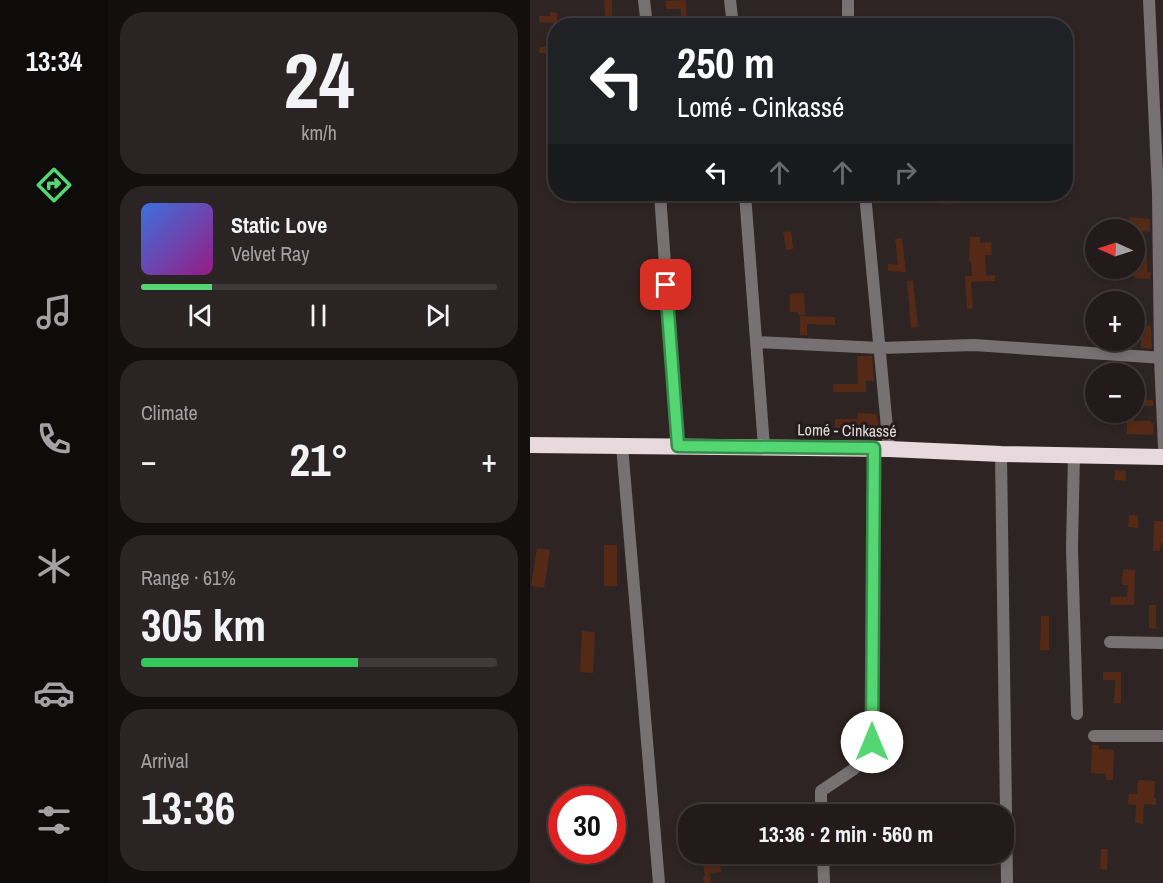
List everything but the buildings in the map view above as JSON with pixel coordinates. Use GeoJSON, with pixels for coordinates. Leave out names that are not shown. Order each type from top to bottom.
{"type":"FeatureCollection","features":[{"type":"Feature","properties":{"kind":"highway","name":"Lomé - Cinkassé"},"geometry":{"type":"LineString","coordinates":[[530,445],[881,449],[1163,457]]}},
{"type":"Feature","properties":{"kind":"street"},"geometry":{"type":"LineString","coordinates":[[644,0],[646,18]]}},
{"type":"Feature","properties":{"kind":"street"},"geometry":{"type":"LineString","coordinates":[[730,0],[732,18]]}},
{"type":"Feature","properties":{"kind":"street"},"geometry":{"type":"LineString","coordinates":[[848,0],[848,18]]}},
{"type":"Feature","properties":{"kind":"street"},"geometry":{"type":"LineString","coordinates":[[1149,0],[1158,193],[1163,448]]}},
{"type":"Feature","properties":{"kind":"street"},"geometry":{"type":"LineString","coordinates":[[660,201],[678,446]]}},
{"type":"Feature","properties":{"kind":"street"},"geometry":{"type":"LineString","coordinates":[[746,201],[764,447]]}},
{"type":"Feature","properties":{"kind":"street"},"geometry":{"type":"LineString","coordinates":[[821,804],[821,791],[854,769],[872,742],[881,449],[880,348],[866,201]]}},
{"type":"Feature","properties":{"kind":"street"},"geometry":{"type":"LineString","coordinates":[[756,342],[880,348],[974,345],[1162,358]]}},
{"type":"Feature","properties":{"kind":"street"},"geometry":{"type":"LineString","coordinates":[[622,446],[659,883]]}},
{"type":"Feature","properties":{"kind":"street"},"geometry":{"type":"LineString","coordinates":[[1001,454],[1007,883]]}},
{"type":"Feature","properties":{"kind":"street"},"geometry":{"type":"LineString","coordinates":[[1074,455],[1072,548],[1077,714]]}},
{"type":"Feature","properties":{"kind":"street"},"geometry":{"type":"LineString","coordinates":[[1110,642],[1163,643]]}},
{"type":"Feature","properties":{"kind":"street"},"geometry":{"type":"LineString","coordinates":[[1094,736],[1163,736]]}},
{"type":"Feature","properties":{"kind":"street"},"geometry":{"type":"LineString","coordinates":[[823,864],[824,883]]}},
{"type":"Feature","properties":{"kind":"route"},"geometry":{"type":"LineString","coordinates":[[666,285],[678,446],[874,448],[872,742]]}}]}
